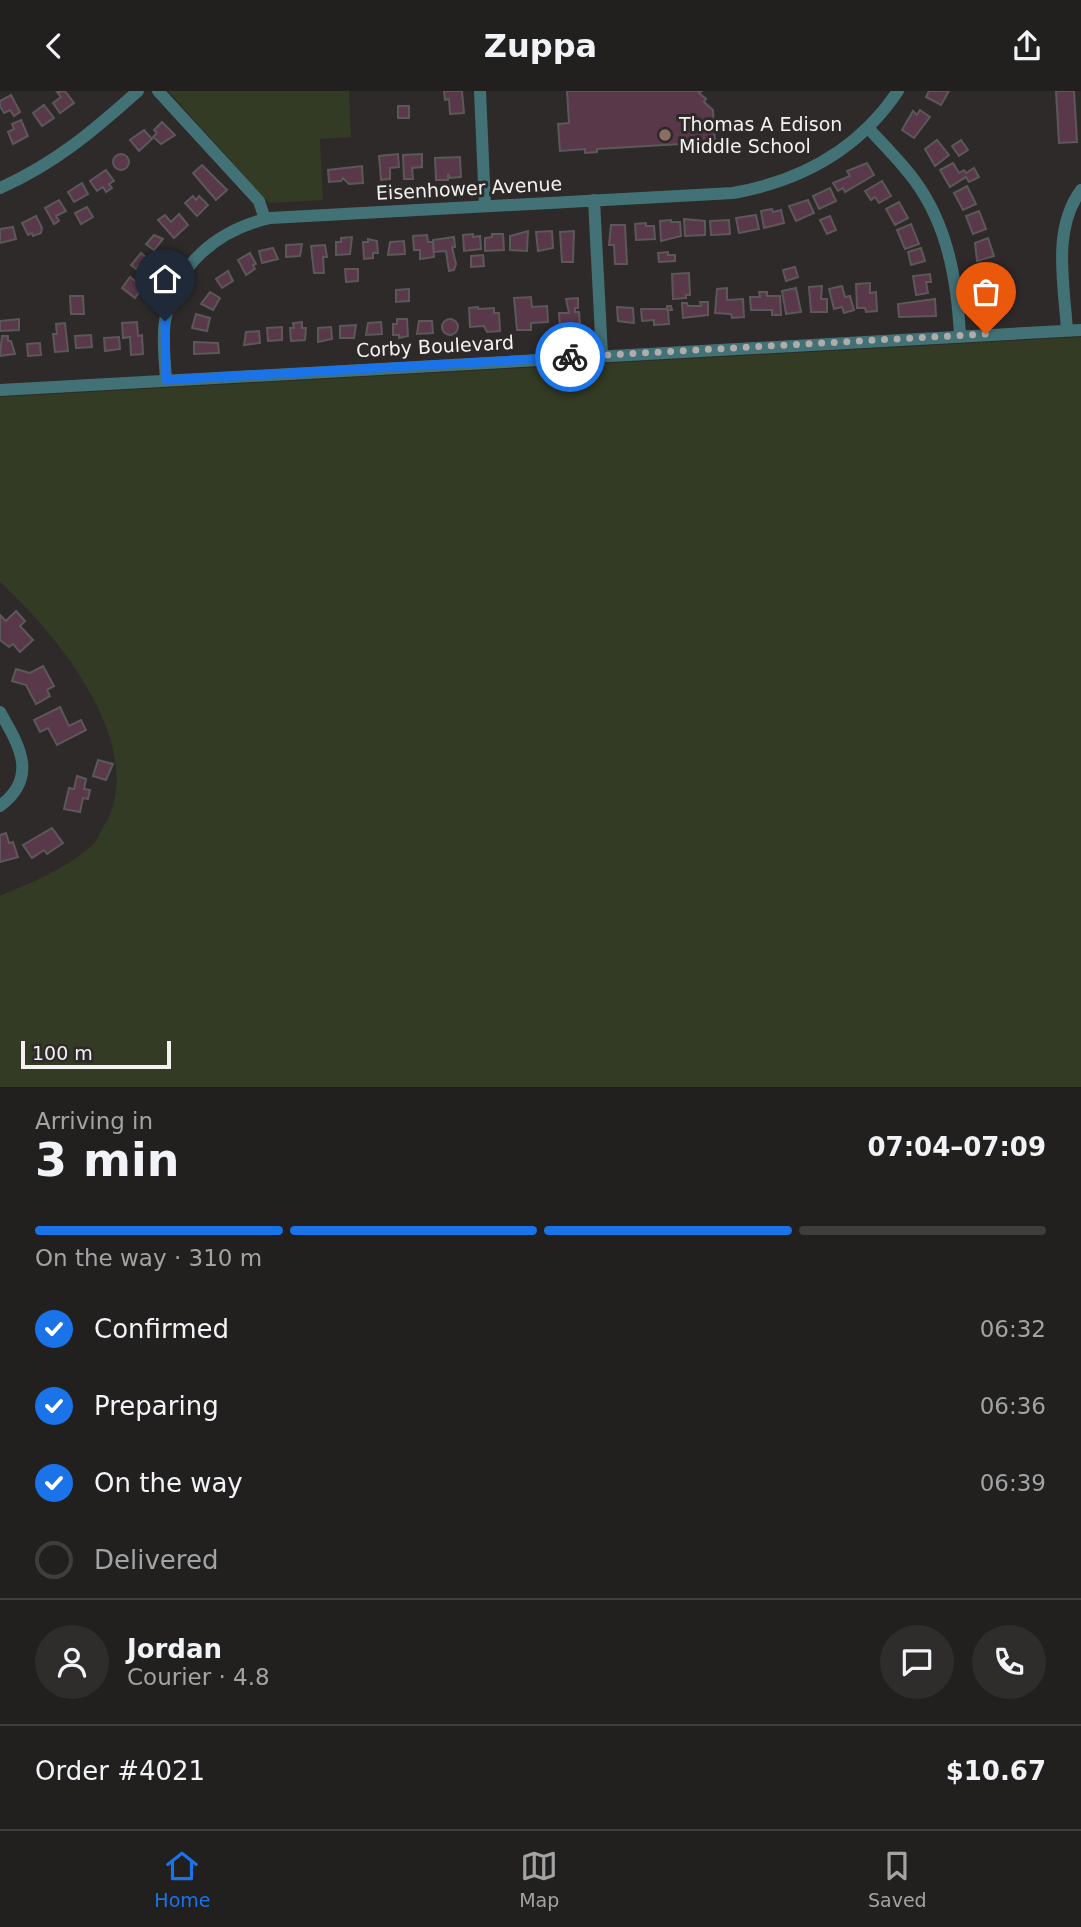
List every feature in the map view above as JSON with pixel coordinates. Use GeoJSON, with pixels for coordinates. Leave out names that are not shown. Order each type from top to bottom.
{"type":"FeatureCollection","features":[{"type":"Feature","properties":{"kind":"street"},"geometry":{"type":"LineString","coordinates":[[0,188],[33,174],[62,156],[91,134],[138,91]]}},
{"type":"Feature","properties":{"kind":"street"},"geometry":{"type":"LineString","coordinates":[[158,91],[259,201],[265,219]]}},
{"type":"Feature","properties":{"kind":"street"},"geometry":{"type":"LineString","coordinates":[[480,91],[485,206]]}},
{"type":"Feature","properties":{"kind":"street","name":"Eisenhower Avenue"},"geometry":{"type":"LineString","coordinates":[[166,380],[165,321],[180,279],[197,257],[230,231],[265,219],[754,189],[812,169],[834,156],[868,128],[898,91]]}},
{"type":"Feature","properties":{"kind":"street"},"geometry":{"type":"LineString","coordinates":[[868,128],[916,182],[936,218],[954,273],[960,335]]}},
{"type":"Feature","properties":{"kind":"street"},"geometry":{"type":"LineString","coordinates":[[1067,330],[1062,242],[1071,208],[1081,190]]}},
{"type":"Feature","properties":{"kind":"street"},"geometry":{"type":"LineString","coordinates":[[594,200],[602,355]]}},
{"type":"Feature","properties":{"kind":"street","name":"Corby Boulevard"},"geometry":{"type":"LineString","coordinates":[[0,390],[1081,330]]}},
{"type":"Feature","properties":{"kind":"street"},"geometry":{"type":"LineString","coordinates":[[0,712],[21,749],[23,763],[16,788],[0,806]]}},
{"type":"Feature","properties":{"kind":"green space"},"geometry":{"type":"Polygon","coordinates":[[[168,91],[349,91],[351,137],[320,139],[323,200],[269,203],[168,91]]]}},
{"type":"Feature","properties":{"kind":"green space"},"geometry":{"type":"Polygon","coordinates":[[[1081,337],[1081,1087],[0,1087],[0,896],[58,869],[94,843],[104,826],[115,795],[115,762],[107,728],[91,693],[46,631],[0,582],[0,397],[1081,337]]]}},
{"type":"Feature","properties":{"kind":"building"},"geometry":{"type":"Polygon","coordinates":[[[65,91],[74,103],[60,113],[53,103],[61,97],[57,92],[65,91]]]}},
{"type":"Feature","properties":{"kind":"building"},"geometry":{"type":"Polygon","coordinates":[[[444,91],[462,91],[464,113],[450,114],[449,99],[445,100],[444,91]]]}},
{"type":"Feature","properties":{"kind":"building"},"geometry":{"type":"Polygon","coordinates":[[[567,91],[702,91],[699,93],[706,99],[704,102],[713,110],[715,142],[597,149],[597,152],[585,153],[585,149],[560,151],[558,124],[569,123],[567,91]]]}},
{"type":"Feature","properties":{"kind":"building"},"geometry":{"type":"Polygon","coordinates":[[[929,91],[949,91],[941,105],[926,97],[929,91]]]}},
{"type":"Feature","properties":{"kind":"building"},"geometry":{"type":"Polygon","coordinates":[[[1056,91],[1074,91],[1077,142],[1059,143],[1056,91]]]}},
{"type":"Feature","properties":{"kind":"building"},"geometry":{"type":"Polygon","coordinates":[[[11,95],[20,112],[14,116],[10,110],[4,113],[0,106],[0,101],[11,95]]]}},
{"type":"Feature","properties":{"kind":"building"},"geometry":{"type":"Polygon","coordinates":[[[44,105],[54,118],[42,126],[33,113],[44,105]]]}},
{"type":"Feature","properties":{"kind":"building"},"geometry":{"type":"Polygon","coordinates":[[[398,106],[409,106],[409,118],[398,118],[398,106]]]}},
{"type":"Feature","properties":{"kind":"building"},"geometry":{"type":"Polygon","coordinates":[[[920,110],[930,117],[914,138],[902,130],[913,111],[917,115],[920,110]]]}},
{"type":"Feature","properties":{"kind":"building"},"geometry":{"type":"Polygon","coordinates":[[[21,120],[28,136],[13,144],[8,132],[14,129],[12,124],[21,120]]]}},
{"type":"Feature","properties":{"kind":"building"},"geometry":{"type":"Polygon","coordinates":[[[162,122],[175,135],[161,144],[153,137],[157,133],[154,130],[162,122]]]}},
{"type":"Feature","properties":{"kind":"building"},"geometry":{"type":"Polygon","coordinates":[[[144,130],[152,139],[139,151],[130,140],[144,130]]]}},
{"type":"Feature","properties":{"kind":"building"},"geometry":{"type":"Polygon","coordinates":[[[937,140],[949,155],[935,166],[925,149],[937,140]]]}},
{"type":"Feature","properties":{"kind":"building"},"geometry":{"type":"Polygon","coordinates":[[[961,140],[968,150],[959,156],[952,146],[961,140]]]}},
{"type":"Feature","properties":{"kind":"building"},"geometry":{"type":"Polygon","coordinates":[[[121,154],[129,162],[121,170],[113,162],[121,154]]]}},
{"type":"Feature","properties":{"kind":"building"},"geometry":{"type":"Polygon","coordinates":[[[398,154],[399,167],[390,168],[390,179],[381,180],[379,156],[398,154]]]}},
{"type":"Feature","properties":{"kind":"building"},"geometry":{"type":"Polygon","coordinates":[[[422,154],[422,167],[412,168],[413,179],[404,179],[403,155],[422,154]]]}},
{"type":"Feature","properties":{"kind":"building"},"geometry":{"type":"Polygon","coordinates":[[[460,157],[461,177],[450,178],[448,174],[448,180],[436,180],[435,158],[460,157]]]}},
{"type":"Feature","properties":{"kind":"building"},"geometry":{"type":"Polygon","coordinates":[[[867,163],[874,175],[845,192],[843,188],[838,191],[833,183],[850,176],[847,171],[867,163]]]}},
{"type":"Feature","properties":{"kind":"building"},"geometry":{"type":"Polygon","coordinates":[[[953,163],[959,173],[964,170],[966,173],[974,168],[979,177],[969,182],[966,177],[950,187],[940,170],[953,163]]]}},
{"type":"Feature","properties":{"kind":"building"},"geometry":{"type":"Polygon","coordinates":[[[202,165],[227,190],[216,200],[193,173],[202,165]]]}},
{"type":"Feature","properties":{"kind":"building"},"geometry":{"type":"Polygon","coordinates":[[[362,166],[363,183],[349,184],[343,178],[341,181],[329,182],[328,170],[362,166]]]}},
{"type":"Feature","properties":{"kind":"building"},"geometry":{"type":"Polygon","coordinates":[[[106,170],[114,181],[109,184],[112,188],[106,192],[103,187],[97,191],[90,181],[106,170]]]}},
{"type":"Feature","properties":{"kind":"building"},"geometry":{"type":"Polygon","coordinates":[[[882,181],[891,196],[879,203],[875,197],[871,200],[865,191],[882,181]]]}},
{"type":"Feature","properties":{"kind":"building"},"geometry":{"type":"Polygon","coordinates":[[[82,183],[88,194],[74,202],[68,192],[82,183]]]}},
{"type":"Feature","properties":{"kind":"building"},"geometry":{"type":"Polygon","coordinates":[[[967,186],[976,204],[963,210],[954,193],[967,186]]]}},
{"type":"Feature","properties":{"kind":"building"},"geometry":{"type":"Polygon","coordinates":[[[830,188],[836,201],[819,209],[813,196],[830,188]]]}},
{"type":"Feature","properties":{"kind":"building"},"geometry":{"type":"Polygon","coordinates":[[[193,196],[196,200],[199,196],[208,205],[197,216],[185,203],[193,196]]]}},
{"type":"Feature","properties":{"kind":"building"},"geometry":{"type":"Polygon","coordinates":[[[59,200],[66,211],[56,216],[59,221],[54,224],[45,208],[59,200]]]}},
{"type":"Feature","properties":{"kind":"building"},"geometry":{"type":"Polygon","coordinates":[[[808,200],[814,213],[796,221],[789,206],[808,200]]]}},
{"type":"Feature","properties":{"kind":"building"},"geometry":{"type":"Polygon","coordinates":[[[899,202],[908,218],[895,225],[886,209],[899,202]]]}},
{"type":"Feature","properties":{"kind":"building"},"geometry":{"type":"Polygon","coordinates":[[[87,207],[93,217],[81,224],[75,213],[87,207]]]}},
{"type":"Feature","properties":{"kind":"building"},"geometry":{"type":"Polygon","coordinates":[[[772,209],[773,212],[781,210],[784,223],[764,228],[761,211],[772,209]]]}},
{"type":"Feature","properties":{"kind":"building"},"geometry":{"type":"Polygon","coordinates":[[[979,211],[986,229],[973,234],[966,216],[979,211]]]}},
{"type":"Feature","properties":{"kind":"building"},"geometry":{"type":"Polygon","coordinates":[[[179,214],[188,225],[174,238],[158,220],[165,215],[171,222],[179,214]]]}},
{"type":"Feature","properties":{"kind":"building"},"geometry":{"type":"Polygon","coordinates":[[[756,215],[759,229],[739,233],[736,218],[756,215]]]}},
{"type":"Feature","properties":{"kind":"building"},"geometry":{"type":"Polygon","coordinates":[[[36,216],[42,228],[41,233],[28,235],[22,223],[36,216]]]}},
{"type":"Feature","properties":{"kind":"building"},"geometry":{"type":"Polygon","coordinates":[[[830,216],[836,230],[827,234],[820,220],[830,216]]]}},
{"type":"Feature","properties":{"kind":"building"},"geometry":{"type":"Polygon","coordinates":[[[684,219],[705,221],[705,235],[685,236],[684,219]]]}},
{"type":"Feature","properties":{"kind":"building"},"geometry":{"type":"Polygon","coordinates":[[[729,220],[730,234],[711,235],[710,221],[729,220]]]}},
{"type":"Feature","properties":{"kind":"building"},"geometry":{"type":"Polygon","coordinates":[[[660,221],[680,222],[681,236],[661,241],[660,221]]]}},
{"type":"Feature","properties":{"kind":"building"},"geometry":{"type":"Polygon","coordinates":[[[646,223],[646,226],[654,226],[655,239],[636,240],[635,224],[646,223]]]}},
{"type":"Feature","properties":{"kind":"building"},"geometry":{"type":"Polygon","coordinates":[[[911,224],[919,244],[905,249],[897,230],[911,224]]]}},
{"type":"Feature","properties":{"kind":"building"},"geometry":{"type":"Polygon","coordinates":[[[611,225],[625,225],[627,264],[615,264],[614,245],[609,245],[611,225]]]}},
{"type":"Feature","properties":{"kind":"building"},"geometry":{"type":"Polygon","coordinates":[[[13,227],[16,239],[0,243],[0,229],[13,227]]]}},
{"type":"Feature","properties":{"kind":"building"},"geometry":{"type":"Polygon","coordinates":[[[528,231],[527,251],[510,250],[510,236],[528,231]]]}},
{"type":"Feature","properties":{"kind":"building"},"geometry":{"type":"Polygon","coordinates":[[[552,231],[553,248],[538,251],[536,232],[552,231]]]}},
{"type":"Feature","properties":{"kind":"building"},"geometry":{"type":"Polygon","coordinates":[[[574,231],[573,262],[562,262],[560,232],[574,231]]]}},
{"type":"Feature","properties":{"kind":"building"},"geometry":{"type":"Polygon","coordinates":[[[473,234],[473,237],[480,236],[481,249],[464,251],[463,235],[473,234]]]}},
{"type":"Feature","properties":{"kind":"building"},"geometry":{"type":"Polygon","coordinates":[[[492,234],[503,234],[504,250],[485,251],[485,238],[492,237],[492,234]]]}},
{"type":"Feature","properties":{"kind":"building"},"geometry":{"type":"Polygon","coordinates":[[[154,235],[163,239],[154,250],[146,244],[154,235]]]}},
{"type":"Feature","properties":{"kind":"building"},"geometry":{"type":"Polygon","coordinates":[[[427,235],[428,242],[433,242],[434,257],[420,259],[420,250],[414,250],[413,236],[427,235]]]}},
{"type":"Feature","properties":{"kind":"building"},"geometry":{"type":"Polygon","coordinates":[[[352,237],[350,254],[336,255],[336,242],[341,242],[341,238],[352,237]]]}},
{"type":"Feature","properties":{"kind":"building"},"geometry":{"type":"Polygon","coordinates":[[[454,237],[455,247],[452,247],[456,264],[454,270],[449,271],[446,251],[434,252],[433,240],[454,237]]]}},
{"type":"Feature","properties":{"kind":"building"},"geometry":{"type":"Polygon","coordinates":[[[988,238],[994,256],[977,261],[975,243],[988,238]]]}},
{"type":"Feature","properties":{"kind":"building"},"geometry":{"type":"Polygon","coordinates":[[[368,239],[377,241],[378,253],[373,253],[373,258],[364,259],[363,242],[368,242],[368,239]]]}},
{"type":"Feature","properties":{"kind":"building"},"geometry":{"type":"Polygon","coordinates":[[[404,241],[405,254],[388,255],[390,242],[404,241]]]}},
{"type":"Feature","properties":{"kind":"building"},"geometry":{"type":"Polygon","coordinates":[[[302,244],[300,256],[286,257],[286,245],[302,244]]]}},
{"type":"Feature","properties":{"kind":"building"},"geometry":{"type":"Polygon","coordinates":[[[325,245],[327,257],[323,257],[324,273],[314,273],[311,246],[325,245]]]}},
{"type":"Feature","properties":{"kind":"building"},"geometry":{"type":"Polygon","coordinates":[[[273,248],[278,259],[262,263],[259,251],[273,248]]]}},
{"type":"Feature","properties":{"kind":"building"},"geometry":{"type":"Polygon","coordinates":[[[921,248],[925,261],[911,265],[908,252],[921,248]]]}},
{"type":"Feature","properties":{"kind":"building"},"geometry":{"type":"Polygon","coordinates":[[[668,252],[668,255],[675,255],[675,261],[659,262],[658,253],[668,252]]]}},
{"type":"Feature","properties":{"kind":"building"},"geometry":{"type":"Polygon","coordinates":[[[141,253],[157,267],[149,276],[138,266],[136,269],[131,265],[141,253]]]}},
{"type":"Feature","properties":{"kind":"building"},"geometry":{"type":"Polygon","coordinates":[[[250,253],[256,264],[253,265],[255,269],[246,275],[238,260],[250,253]]]}},
{"type":"Feature","properties":{"kind":"building"},"geometry":{"type":"Polygon","coordinates":[[[483,255],[484,266],[471,267],[471,256],[483,255]]]}},
{"type":"Feature","properties":{"kind":"building"},"geometry":{"type":"Polygon","coordinates":[[[996,265],[998,278],[1003,278],[1004,283],[983,287],[980,268],[996,265]]]}},
{"type":"Feature","properties":{"kind":"building"},"geometry":{"type":"Polygon","coordinates":[[[795,267],[798,277],[786,281],[783,270],[795,267]]]}},
{"type":"Feature","properties":{"kind":"building"},"geometry":{"type":"Polygon","coordinates":[[[345,269],[358,269],[358,281],[346,282],[345,269]]]}},
{"type":"Feature","properties":{"kind":"building"},"geometry":{"type":"Polygon","coordinates":[[[228,271],[233,281],[222,288],[216,279],[228,271]]]}},
{"type":"Feature","properties":{"kind":"building"},"geometry":{"type":"Polygon","coordinates":[[[689,273],[690,295],[673,299],[672,274],[689,273]]]}},
{"type":"Feature","properties":{"kind":"building"},"geometry":{"type":"Polygon","coordinates":[[[930,274],[931,282],[926,282],[928,293],[916,295],[913,276],[930,274]]]}},
{"type":"Feature","properties":{"kind":"building"},"geometry":{"type":"Polygon","coordinates":[[[130,277],[143,287],[135,298],[122,288],[130,277]]]}},
{"type":"Feature","properties":{"kind":"building"},"geometry":{"type":"Polygon","coordinates":[[[870,283],[870,293],[876,292],[877,311],[866,312],[865,308],[857,308],[856,284],[870,283]]]}},
{"type":"Feature","properties":{"kind":"building"},"geometry":{"type":"Polygon","coordinates":[[[822,286],[821,299],[827,299],[827,312],[811,312],[809,287],[822,286]]]}},
{"type":"Feature","properties":{"kind":"building"},"geometry":{"type":"Polygon","coordinates":[[[842,286],[845,297],[850,296],[854,310],[844,313],[842,307],[834,309],[829,289],[842,286]]]}},
{"type":"Feature","properties":{"kind":"building"},"geometry":{"type":"Polygon","coordinates":[[[727,288],[727,300],[743,299],[744,317],[732,318],[731,314],[715,313],[717,289],[727,288]]]}},
{"type":"Feature","properties":{"kind":"building"},"geometry":{"type":"Polygon","coordinates":[[[796,288],[801,312],[786,314],[782,291],[796,288]]]}},
{"type":"Feature","properties":{"kind":"building"},"geometry":{"type":"Polygon","coordinates":[[[409,289],[409,301],[396,302],[396,290],[409,289]]]}},
{"type":"Feature","properties":{"kind":"building"},"geometry":{"type":"Polygon","coordinates":[[[210,292],[220,298],[213,310],[201,304],[210,292]]]}},
{"type":"Feature","properties":{"kind":"building"},"geometry":{"type":"Polygon","coordinates":[[[759,292],[767,292],[767,296],[780,296],[781,315],[772,315],[772,310],[751,310],[750,297],[760,297],[759,292]]]}},
{"type":"Feature","properties":{"kind":"building"},"geometry":{"type":"Polygon","coordinates":[[[1011,292],[1012,306],[1004,307],[1004,311],[992,312],[992,306],[984,307],[983,294],[1011,292]]]}},
{"type":"Feature","properties":{"kind":"building"},"geometry":{"type":"Polygon","coordinates":[[[70,296],[83,296],[84,314],[71,314],[70,296]]]}},
{"type":"Feature","properties":{"kind":"building"},"geometry":{"type":"Polygon","coordinates":[[[531,297],[532,307],[547,306],[548,322],[531,323],[531,330],[517,330],[514,298],[531,297]]]}},
{"type":"Feature","properties":{"kind":"building"},"geometry":{"type":"Polygon","coordinates":[[[578,298],[575,312],[579,312],[580,324],[560,327],[559,313],[569,313],[566,299],[578,298]]]}},
{"type":"Feature","properties":{"kind":"building"},"geometry":{"type":"Polygon","coordinates":[[[935,299],[936,316],[899,317],[898,304],[935,299]]]}},
{"type":"Feature","properties":{"kind":"building"},"geometry":{"type":"Polygon","coordinates":[[[700,302],[708,302],[708,315],[683,318],[682,303],[701,306],[700,302]]]}},
{"type":"Feature","properties":{"kind":"building"},"geometry":{"type":"Polygon","coordinates":[[[667,306],[671,306],[672,310],[668,310],[669,324],[654,325],[654,320],[642,321],[641,309],[667,309],[667,306]]]}},
{"type":"Feature","properties":{"kind":"building"},"geometry":{"type":"Polygon","coordinates":[[[617,307],[633,308],[634,323],[618,321],[617,307]]]}},
{"type":"Feature","properties":{"kind":"building"},"geometry":{"type":"Polygon","coordinates":[[[469,308],[494,308],[494,313],[499,313],[500,331],[487,332],[484,326],[470,327],[469,308]]]}},
{"type":"Feature","properties":{"kind":"building"},"geometry":{"type":"Polygon","coordinates":[[[196,314],[210,318],[207,331],[192,328],[196,314]]]}},
{"type":"Feature","properties":{"kind":"building"},"geometry":{"type":"Polygon","coordinates":[[[19,319],[19,330],[0,331],[0,321],[19,319]]]}},
{"type":"Feature","properties":{"kind":"building"},"geometry":{"type":"Polygon","coordinates":[[[397,319],[407,319],[408,336],[399,338],[399,335],[393,335],[393,324],[397,324],[397,319]]]}},
{"type":"Feature","properties":{"kind":"building"},"geometry":{"type":"Polygon","coordinates":[[[450,319],[456,321],[456,333],[450,335],[444,333],[442,327],[444,321],[450,319]]]}},
{"type":"Feature","properties":{"kind":"building"},"geometry":{"type":"Polygon","coordinates":[[[419,321],[432,321],[433,333],[417,334],[419,321]]]}},
{"type":"Feature","properties":{"kind":"building"},"geometry":{"type":"Polygon","coordinates":[[[137,322],[138,336],[142,335],[143,354],[131,355],[130,337],[123,338],[122,323],[137,322]]]}},
{"type":"Feature","properties":{"kind":"building"},"geometry":{"type":"Polygon","coordinates":[[[302,322],[302,328],[306,328],[305,340],[291,341],[290,328],[294,328],[293,323],[302,322]]]}},
{"type":"Feature","properties":{"kind":"building"},"geometry":{"type":"Polygon","coordinates":[[[381,322],[382,334],[366,335],[368,323],[381,322]]]}},
{"type":"Feature","properties":{"kind":"building"},"geometry":{"type":"Polygon","coordinates":[[[65,323],[68,351],[55,352],[53,334],[57,334],[56,324],[65,323]]]}},
{"type":"Feature","properties":{"kind":"building"},"geometry":{"type":"Polygon","coordinates":[[[356,325],[354,338],[340,338],[340,326],[356,325]]]}},
{"type":"Feature","properties":{"kind":"building"},"geometry":{"type":"Polygon","coordinates":[[[282,327],[282,340],[268,341],[267,328],[282,327]]]}},
{"type":"Feature","properties":{"kind":"building"},"geometry":{"type":"Polygon","coordinates":[[[331,327],[332,339],[318,342],[318,328],[331,327]]]}},
{"type":"Feature","properties":{"kind":"building"},"geometry":{"type":"Polygon","coordinates":[[[259,331],[260,343],[244,345],[246,332],[259,331]]]}},
{"type":"Feature","properties":{"kind":"building"},"geometry":{"type":"Polygon","coordinates":[[[91,335],[92,347],[76,348],[75,336],[91,335]]]}},
{"type":"Feature","properties":{"kind":"building"},"geometry":{"type":"Polygon","coordinates":[[[2,336],[8,336],[15,354],[0,356],[2,336]]]}},
{"type":"Feature","properties":{"kind":"building"},"geometry":{"type":"Polygon","coordinates":[[[119,337],[120,349],[105,351],[104,338],[119,337]]]}},
{"type":"Feature","properties":{"kind":"building"},"geometry":{"type":"Polygon","coordinates":[[[194,342],[218,343],[219,353],[194,354],[194,342]]]}},
{"type":"Feature","properties":{"kind":"building"},"geometry":{"type":"Polygon","coordinates":[[[40,343],[41,355],[28,356],[27,344],[40,343]]]}},
{"type":"Feature","properties":{"kind":"building"},"geometry":{"type":"Polygon","coordinates":[[[16,611],[25,621],[20,626],[33,640],[20,652],[13,644],[9,647],[0,640],[0,615],[6,621],[16,611]]]}},
{"type":"Feature","properties":{"kind":"building"},"geometry":{"type":"Polygon","coordinates":[[[43,666],[54,686],[47,690],[50,696],[36,704],[26,685],[12,681],[16,669],[30,673],[43,666]]]}},
{"type":"Feature","properties":{"kind":"building"},"geometry":{"type":"Polygon","coordinates":[[[60,707],[69,726],[81,720],[86,730],[57,745],[48,728],[40,732],[34,720],[60,707]]]}},
{"type":"Feature","properties":{"kind":"building"},"geometry":{"type":"Polygon","coordinates":[[[98,760],[113,764],[106,780],[93,776],[98,760]]]}},
{"type":"Feature","properties":{"kind":"building"},"geometry":{"type":"Polygon","coordinates":[[[77,776],[86,779],[84,789],[90,790],[88,799],[83,798],[80,812],[64,809],[69,788],[74,789],[77,776]]]}},
{"type":"Feature","properties":{"kind":"building"},"geometry":{"type":"Polygon","coordinates":[[[52,828],[63,843],[47,854],[44,850],[32,858],[23,845],[52,828]]]}},
{"type":"Feature","properties":{"kind":"building"},"geometry":{"type":"Polygon","coordinates":[[[6,833],[9,843],[13,842],[18,857],[0,862],[0,835],[6,833]]]}},
{"type":"Feature","properties":{"kind":"way so far"},"geometry":{"type":"LineString","coordinates":[[570,357],[986,334]]}},
{"type":"Feature","properties":{"kind":"place","name":"Thomas A Edison Middle School"},"geometry":{"type":"Point","coordinates":[665,135]}},
{"type":"Feature","properties":{"kind":"route"},"geometry":{"type":"LineString","coordinates":[[165,321],[166,380],[570,357]]}}]}
